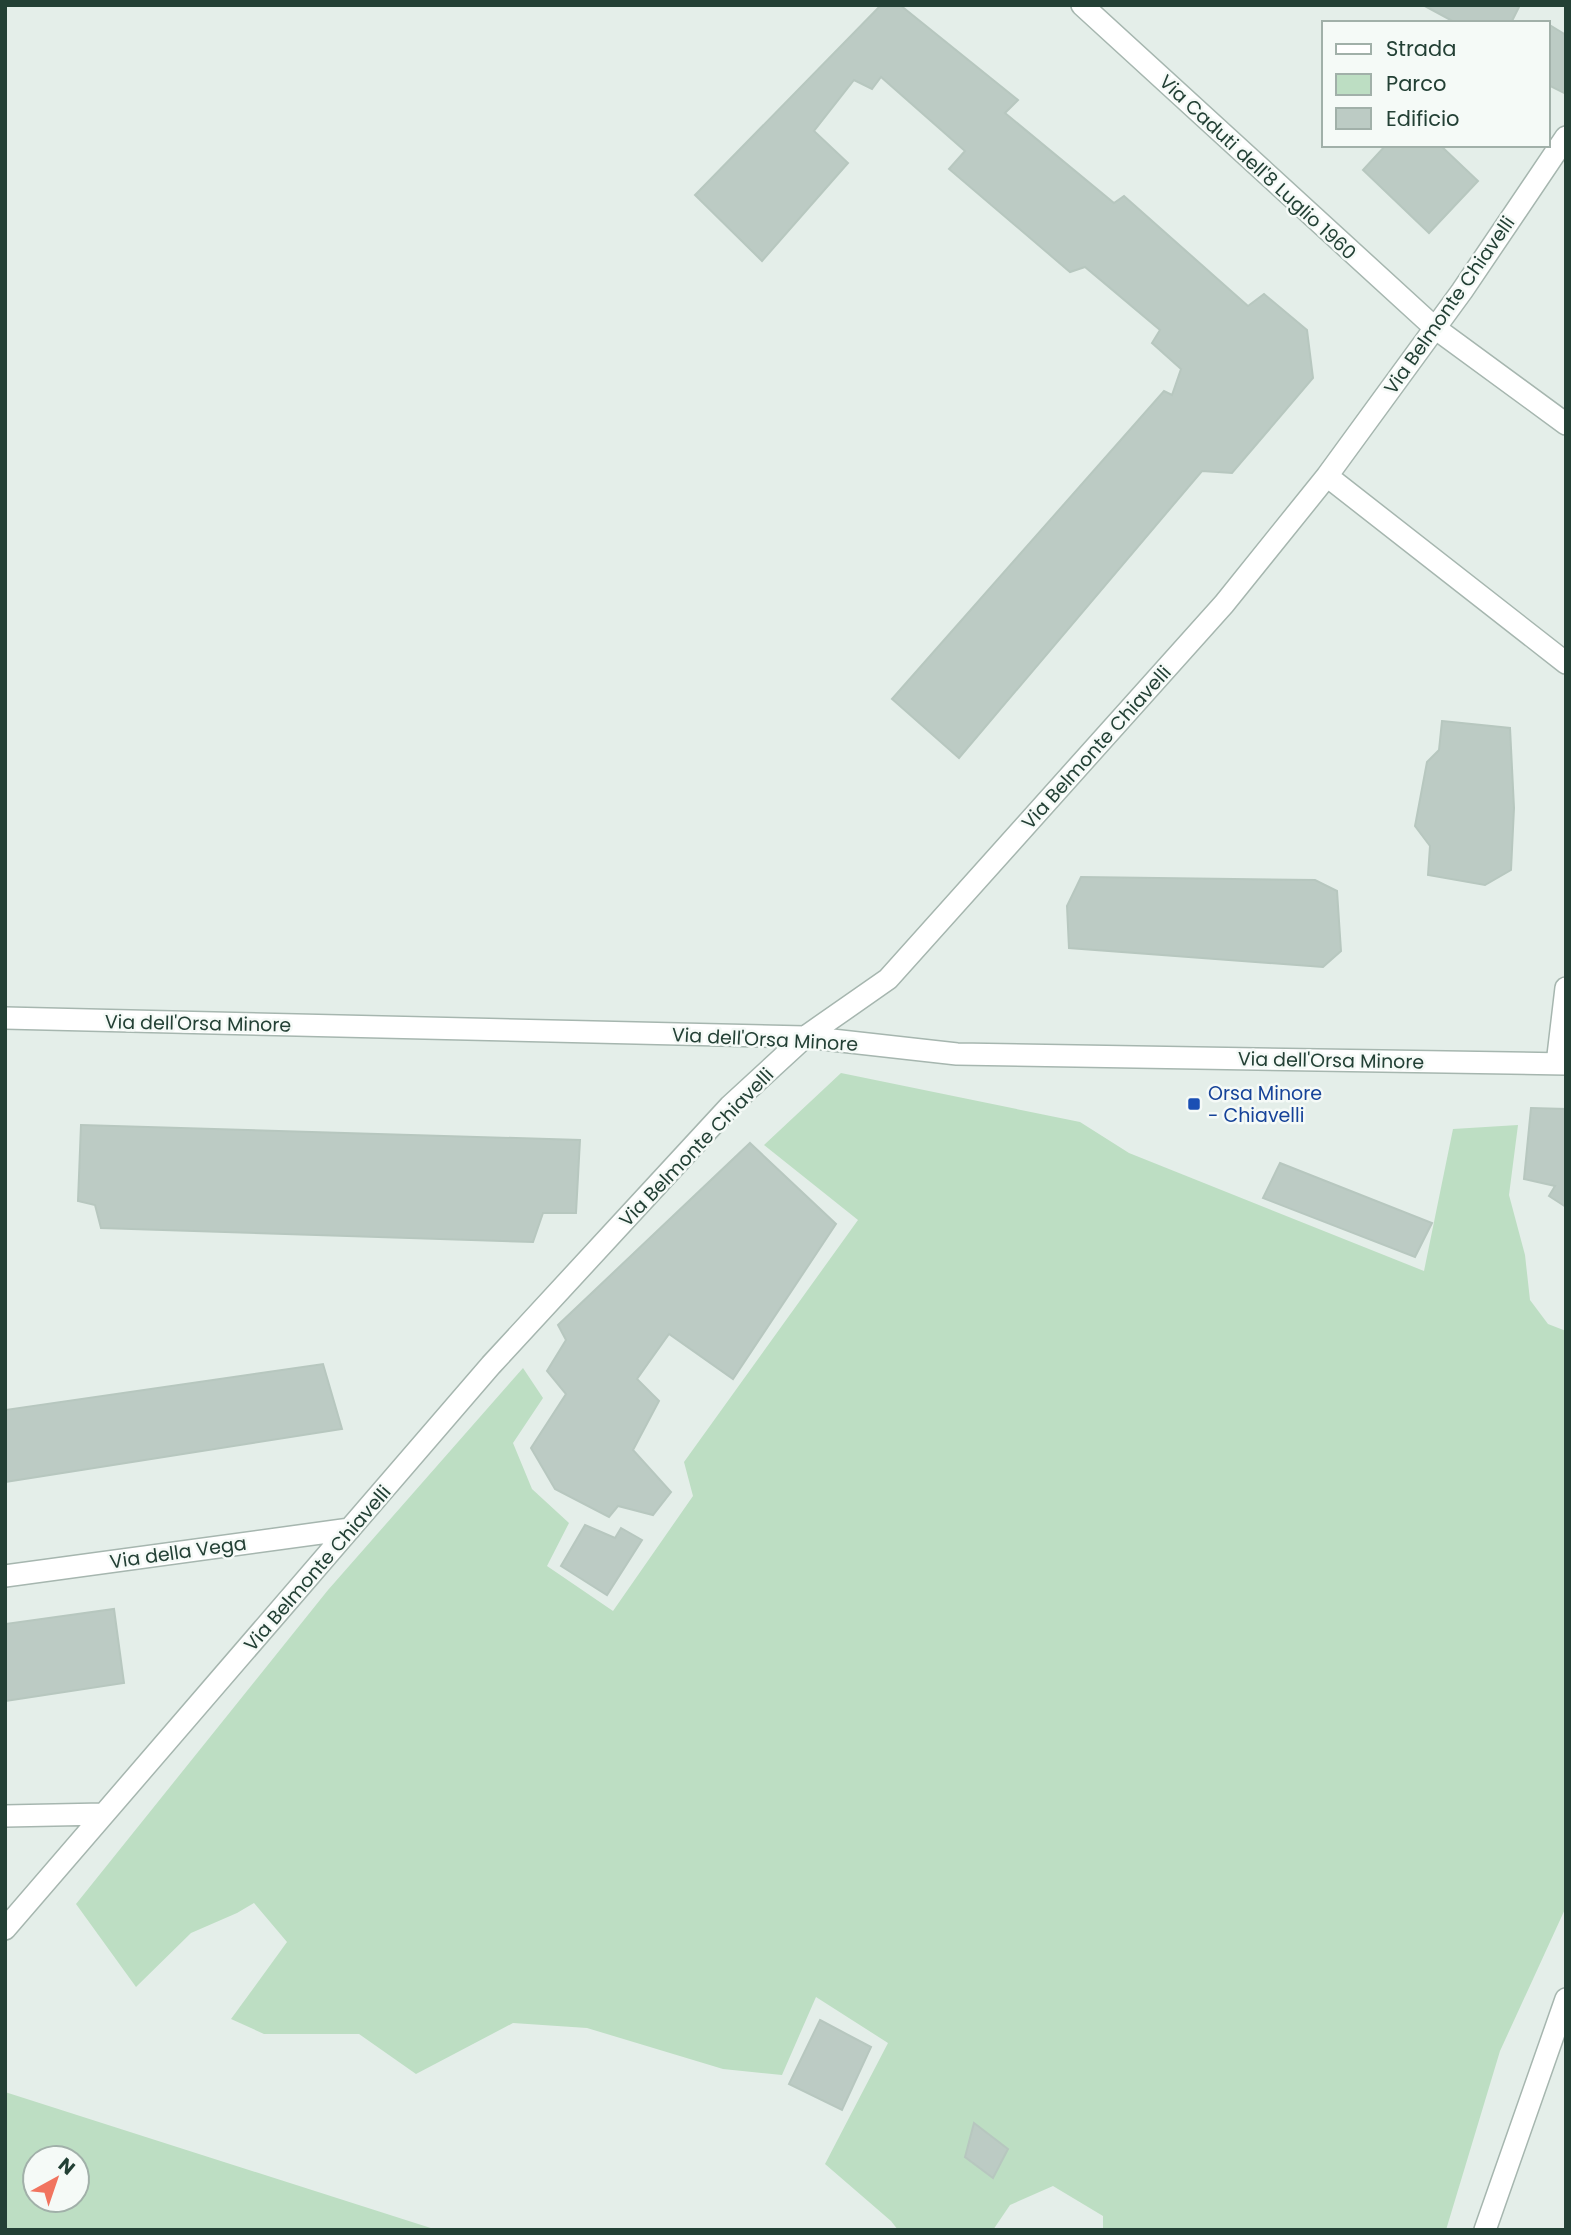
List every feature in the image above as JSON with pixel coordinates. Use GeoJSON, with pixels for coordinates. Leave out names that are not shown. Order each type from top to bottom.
{"type":"FeatureCollection","features":[{"type":"Feature","properties":{"kind":"street","name":"Via Caduti dell'8 Luglio 1960"},"geometry":{"type":"LineString","coordinates":[[1082,5],[1435,328],[1566,424]]}},
{"type":"Feature","properties":{"kind":"street","name":"Via Belmonte Chiavelli"},"geometry":{"type":"LineString","coordinates":[[5,1929],[491,1365],[721,1116],[806,1037],[888,979],[1224,604],[1327,476],[1435,328],[1566,137]]}},
{"type":"Feature","properties":{"kind":"street"},"geometry":{"type":"LineString","coordinates":[[1327,476],[1566,663]]}},
{"type":"Feature","properties":{"kind":"street"},"geometry":{"type":"LineString","coordinates":[[1561,1064],[1566,988]]}},
{"type":"Feature","properties":{"kind":"street","name":"Via dell'Orsa Minore"},"geometry":{"type":"LineString","coordinates":[[5,1018],[806,1037],[957,1055],[1561,1064]]}},
{"type":"Feature","properties":{"kind":"street","name":"Via della Vega"},"geometry":{"type":"LineString","coordinates":[[5,1576],[350,1529]]}},
{"type":"Feature","properties":{"kind":"street"},"geometry":{"type":"LineString","coordinates":[[5,1816],[104,1814]]}},
{"type":"Feature","properties":{"kind":"street"},"geometry":{"type":"LineString","coordinates":[[1485,2230],[1566,1999]]}},
{"type":"Feature","properties":{"kind":"green space"},"geometry":{"type":"Polygon","coordinates":[[[841,1073],[1080,1122],[1129,1153],[1424,1271],[1453,1129],[1518,1125],[1509,1195],[1525,1255],[1530,1300],[1548,1324],[1566,1331],[1566,1907],[1500,2051],[1446,2230],[1103,2230],[1103,2216],[1053,2186],[1010,2205],[993,2230],[898,2230],[825,2164],[888,2043],[816,1997],[782,2075],[723,2069],[587,2028],[513,2023],[416,2074],[359,2034],[264,2034],[231,2019],[287,1942],[254,1903],[191,1933],[136,1987],[76,1904],[328,1590],[523,1368],[543,1398],[513,1443],[532,1489],[569,1523],[547,1566],[613,1611],[693,1496],[684,1462],[858,1220],[764,1145],[841,1073]]]}},
{"type":"Feature","properties":{"kind":"green space"},"geometry":{"type":"Polygon","coordinates":[[[5,2092],[437,2230],[5,2230],[5,2092]]]}},
{"type":"Feature","properties":{"kind":"building"},"geometry":{"type":"Polygon","coordinates":[[[881,5],[900,5],[1018,100],[1005,113],[1114,203],[1124,196],[1248,306],[1264,294],[1307,330],[1313,378],[1232,473],[1202,471],[959,758],[892,699],[1164,391],[1172,395],[1181,369],[1152,343],[1160,330],[1085,267],[1070,272],[949,169],[965,151],[881,77],[872,89],[854,80],[814,131],[848,163],[762,261],[695,195],[881,5]]]}},
{"type":"Feature","properties":{"kind":"building"},"geometry":{"type":"Polygon","coordinates":[[[1423,5],[1520,5],[1512,21],[1452,21],[1423,5]]]}},
{"type":"Feature","properties":{"kind":"building"},"geometry":{"type":"Polygon","coordinates":[[[1550,25],[1566,35],[1566,94],[1550,86],[1550,25]]]}},
{"type":"Feature","properties":{"kind":"building"},"geometry":{"type":"Polygon","coordinates":[[[1384,147],[1442,147],[1478,181],[1429,233],[1363,170],[1384,147]]]}},
{"type":"Feature","properties":{"kind":"building"},"geometry":{"type":"Polygon","coordinates":[[[1442,721],[1510,728],[1514,808],[1511,870],[1485,885],[1428,875],[1430,846],[1415,826],[1427,762],[1439,750],[1442,721]]]}},
{"type":"Feature","properties":{"kind":"building"},"geometry":{"type":"Polygon","coordinates":[[[1081,877],[1315,880],[1337,891],[1341,951],[1323,967],[1069,948],[1067,906],[1081,877]]]}},
{"type":"Feature","properties":{"kind":"building"},"geometry":{"type":"Polygon","coordinates":[[[1531,1108],[1566,1109],[1566,1207],[1549,1196],[1555,1186],[1524,1179],[1531,1108]]]}},
{"type":"Feature","properties":{"kind":"building"},"geometry":{"type":"Polygon","coordinates":[[[81,1125],[580,1140],[576,1213],[543,1213],[533,1242],[101,1228],[95,1205],[78,1201],[81,1125]]]}},
{"type":"Feature","properties":{"kind":"building"},"geometry":{"type":"Polygon","coordinates":[[[750,1143],[836,1224],[733,1379],[669,1334],[637,1379],[659,1401],[633,1450],[671,1492],[653,1515],[618,1506],[609,1517],[555,1489],[531,1448],[566,1394],[547,1371],[566,1340],[558,1325],[750,1143]]]}},
{"type":"Feature","properties":{"kind":"building"},"geometry":{"type":"Polygon","coordinates":[[[1280,1163],[1432,1223],[1415,1257],[1263,1198],[1280,1163]]]}},
{"type":"Feature","properties":{"kind":"building"},"geometry":{"type":"Polygon","coordinates":[[[323,1364],[342,1429],[5,1482],[5,1410],[323,1364]]]}},
{"type":"Feature","properties":{"kind":"building"},"geometry":{"type":"Polygon","coordinates":[[[585,1525],[615,1538],[621,1528],[642,1540],[607,1595],[561,1566],[585,1525]]]}},
{"type":"Feature","properties":{"kind":"building"},"geometry":{"type":"Polygon","coordinates":[[[114,1609],[124,1683],[5,1701],[5,1624],[114,1609]]]}},
{"type":"Feature","properties":{"kind":"building"},"geometry":{"type":"Polygon","coordinates":[[[820,2020],[871,2047],[842,2110],[789,2084],[820,2020]]]}},
{"type":"Feature","properties":{"kind":"building"},"geometry":{"type":"Polygon","coordinates":[[[974,2123],[1008,2149],[993,2178],[965,2157],[974,2123]]]}},
{"type":"Feature","properties":{"kind":"place","name":"Orsa Minore - Chiavelli"},"geometry":{"type":"Point","coordinates":[1194,1104]}}]}
